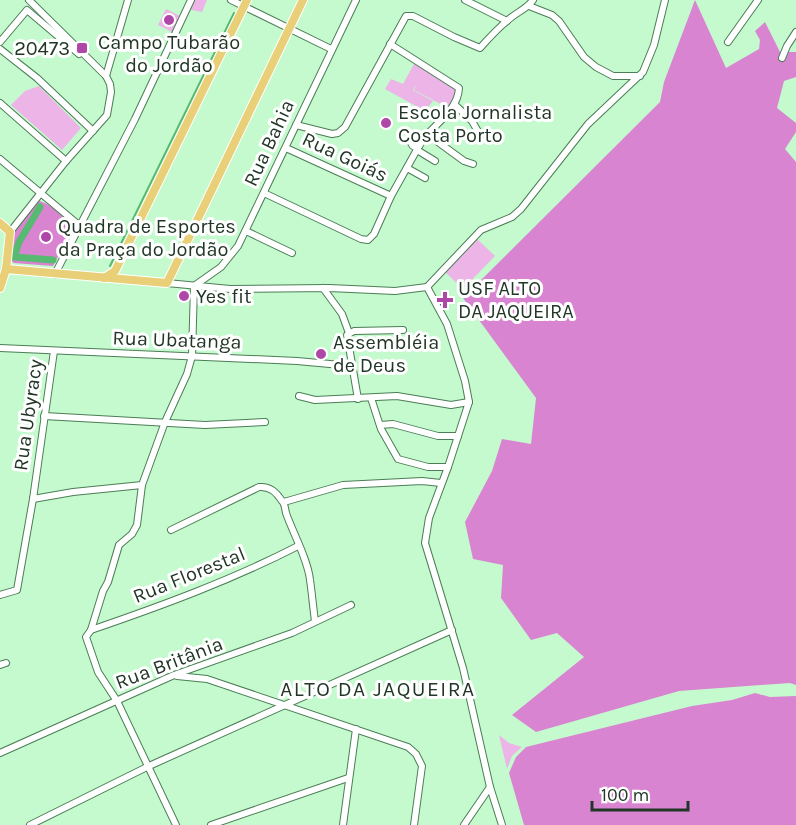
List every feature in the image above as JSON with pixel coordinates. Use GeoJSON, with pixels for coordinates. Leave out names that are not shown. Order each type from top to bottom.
{"type":"FeatureCollection","features":[{"type":"Feature","properties":{"kind":"main road"},"geometry":{"type":"LineString","coordinates":[[6,269],[104,278],[116,275],[167,283],[303,0]]}},
{"type":"Feature","properties":{"kind":"main road"},"geometry":{"type":"LineString","coordinates":[[116,275],[245,3]]}},
{"type":"Feature","properties":{"kind":"main road"},"geometry":{"type":"LineString","coordinates":[[0,223],[10,232],[6,269],[0,288]]}},
{"type":"Feature","properties":{"kind":"street"},"geometry":{"type":"LineString","coordinates":[[10,232],[106,115],[110,106],[110,84],[106,76],[29,0]]}},
{"type":"Feature","properties":{"kind":"street"},"geometry":{"type":"LineString","coordinates":[[106,76],[128,0]]}},
{"type":"Feature","properties":{"kind":"street"},"geometry":{"type":"LineString","coordinates":[[55,274],[135,119],[191,0]]}},
{"type":"Feature","properties":{"kind":"street"},"geometry":{"type":"LineString","coordinates":[[231,0],[245,3],[289,29],[331,49]]}},
{"type":"Feature","properties":{"kind":"street","name":"Rua Bahia"},"geometry":{"type":"LineString","coordinates":[[194,286],[227,262],[246,231],[356,0]]}},
{"type":"Feature","properties":{"kind":"street"},"geometry":{"type":"LineString","coordinates":[[465,0],[507,21]]}},
{"type":"Feature","properties":{"kind":"street"},"geometry":{"type":"LineString","coordinates":[[167,283],[230,289],[323,288],[395,291],[427,287],[481,230],[512,217],[521,209],[588,124],[640,76],[654,45],[665,0]]}},
{"type":"Feature","properties":{"kind":"street"},"geometry":{"type":"LineString","coordinates":[[728,42],[758,0]]}},
{"type":"Feature","properties":{"kind":"street"},"geometry":{"type":"LineString","coordinates":[[296,125],[323,133],[332,134],[341,131],[351,118],[403,19],[409,15],[480,48],[507,21],[531,3],[559,21],[584,57],[596,67],[613,76],[640,76]]}},
{"type":"Feature","properties":{"kind":"street"},"geometry":{"type":"LineString","coordinates":[[0,42],[27,10],[81,56],[85,55]]}},
{"type":"Feature","properties":{"kind":"street"},"geometry":{"type":"LineString","coordinates":[[782,58],[796,32]]}},
{"type":"Feature","properties":{"kind":"street"},"geometry":{"type":"LineString","coordinates":[[264,193],[361,239],[368,240],[374,234],[391,196],[419,146],[454,105],[459,93],[458,87],[390,44]]}},
{"type":"Feature","properties":{"kind":"street"},"geometry":{"type":"LineString","coordinates":[[0,49],[45,86],[93,131]]}},
{"type":"Feature","properties":{"kind":"street"},"geometry":{"type":"LineString","coordinates":[[0,103],[66,161]]}},
{"type":"Feature","properties":{"kind":"street"},"geometry":{"type":"LineString","coordinates":[[454,105],[472,121],[480,135]]}},
{"type":"Feature","properties":{"kind":"street"},"geometry":{"type":"LineString","coordinates":[[427,134],[464,161],[473,164]]}},
{"type":"Feature","properties":{"kind":"street"},"geometry":{"type":"LineString","coordinates":[[419,146],[435,162]]}},
{"type":"Feature","properties":{"kind":"street","name":"Rua Goiás"},"geometry":{"type":"LineString","coordinates":[[286,148],[391,196]]}},
{"type":"Feature","properties":{"kind":"street"},"geometry":{"type":"LineString","coordinates":[[0,159],[80,226]]}},
{"type":"Feature","properties":{"kind":"street"},"geometry":{"type":"LineString","coordinates":[[407,168],[425,178]]}},
{"type":"Feature","properties":{"kind":"street"},"geometry":{"type":"LineString","coordinates":[[246,231],[292,253]]}},
{"type":"Feature","properties":{"kind":"street"},"geometry":{"type":"LineString","coordinates":[[176,825],[117,701],[98,672],[86,637],[91,630],[93,618],[108,582],[119,545],[132,534],[138,525],[142,485],[165,422],[187,374],[192,356],[194,286]]}},
{"type":"Feature","properties":{"kind":"street"},"geometry":{"type":"LineString","coordinates":[[427,287],[447,324],[465,381],[469,402],[429,518],[425,543],[452,630],[476,720],[490,787],[502,825]]}},
{"type":"Feature","properties":{"kind":"street"},"geometry":{"type":"LineString","coordinates":[[323,288],[342,314],[348,334],[358,399]]}},
{"type":"Feature","properties":{"kind":"street"},"geometry":{"type":"LineString","coordinates":[[348,334],[354,331],[403,330]]}},
{"type":"Feature","properties":{"kind":"street","name":"Rua Ubatanga"},"geometry":{"type":"LineString","coordinates":[[0,348],[297,361],[352,366]]}},
{"type":"Feature","properties":{"kind":"street","name":"Rua Ubyracy"},"geometry":{"type":"LineString","coordinates":[[0,596],[16,590],[33,499],[54,351]]}},
{"type":"Feature","properties":{"kind":"street"},"geometry":{"type":"LineString","coordinates":[[299,396],[315,400],[397,396],[451,405],[469,402]]}},
{"type":"Feature","properties":{"kind":"street"},"geometry":{"type":"LineString","coordinates":[[371,398],[380,425],[398,459],[428,467],[448,467]]}},
{"type":"Feature","properties":{"kind":"street"},"geometry":{"type":"LineString","coordinates":[[44,416],[205,424],[265,422]]}},
{"type":"Feature","properties":{"kind":"street"},"geometry":{"type":"LineString","coordinates":[[380,425],[393,424],[438,436],[458,436]]}},
{"type":"Feature","properties":{"kind":"street"},"geometry":{"type":"LineString","coordinates":[[284,502],[343,485],[441,483]]}},
{"type":"Feature","properties":{"kind":"street"},"geometry":{"type":"LineString","coordinates":[[33,499],[73,492],[142,485]]}},
{"type":"Feature","properties":{"kind":"street"},"geometry":{"type":"LineString","coordinates":[[171,530],[259,487],[274,491],[284,502],[311,581],[310,590],[315,621]]}},
{"type":"Feature","properties":{"kind":"street","name":"Rua Florestal"},"geometry":{"type":"LineString","coordinates":[[91,630],[230,577],[298,546]]}},
{"type":"Feature","properties":{"kind":"street","name":"Rua Britânia"},"geometry":{"type":"LineString","coordinates":[[0,753],[174,675],[292,633],[351,605]]}},
{"type":"Feature","properties":{"kind":"street"},"geometry":{"type":"LineString","coordinates":[[30,825],[149,766],[452,630]]}},
{"type":"Feature","properties":{"kind":"street"},"geometry":{"type":"LineString","coordinates":[[174,675],[207,679],[408,747],[420,759],[422,773],[414,825]]}},
{"type":"Feature","properties":{"kind":"street"},"geometry":{"type":"LineString","coordinates":[[343,825],[356,729]]}},
{"type":"Feature","properties":{"kind":"street"},"geometry":{"type":"LineString","coordinates":[[211,825],[348,778]]}},
{"type":"Feature","properties":{"kind":"street"},"geometry":{"type":"LineString","coordinates":[[464,825],[490,787]]}},
{"type":"Feature","properties":{"kind":"shaded area"},"geometry":{"type":"Polygon","coordinates":[[[190,0],[207,0],[202,12],[187,9],[190,0]]]}},
{"type":"Feature","properties":{"kind":"shaded area"},"geometry":{"type":"Polygon","coordinates":[[[695,0],[726,68],[759,49],[760,40],[755,31],[765,22],[780,52],[796,52],[796,77],[784,81],[777,108],[796,123],[796,132],[785,149],[796,162],[796,685],[790,683],[679,691],[536,732],[512,715],[584,657],[557,633],[531,640],[501,598],[503,565],[473,559],[465,522],[492,471],[502,439],[531,444],[536,398],[463,298],[660,102],[664,82],[695,0]]]}},
{"type":"Feature","properties":{"kind":"shaded area","name":"Campo Tubarão do Jordão"},"geometry":{"type":"Polygon","coordinates":[[[166,9],[180,16],[172,32],[158,25],[166,9]]]}},
{"type":"Feature","properties":{"kind":"shaded area"},"geometry":{"type":"Polygon","coordinates":[[[414,64],[460,89],[450,109],[414,90],[417,84],[413,90],[433,101],[425,111],[385,89],[391,79],[403,84],[414,64]]]}},
{"type":"Feature","properties":{"kind":"shaded area"},"geometry":{"type":"Polygon","coordinates":[[[39,86],[81,128],[62,150],[11,105],[25,91],[39,86]]]}},
{"type":"Feature","properties":{"kind":"shaded area"},"geometry":{"type":"Polygon","coordinates":[[[39,201],[60,213],[68,223],[71,233],[53,266],[14,263],[10,260],[15,230],[39,201]]]}},
{"type":"Feature","properties":{"kind":"shaded area"},"geometry":{"type":"Polygon","coordinates":[[[477,239],[495,256],[463,289],[445,272],[477,239]]]}},
{"type":"Feature","properties":{"kind":"shaded area"},"geometry":{"type":"Polygon","coordinates":[[[755,693],[770,697],[796,696],[796,825],[524,825],[509,773],[516,757],[526,747],[692,706],[732,700],[755,693]]]}},
{"type":"Feature","properties":{"kind":"shaded area"},"geometry":{"type":"Polygon","coordinates":[[[499,735],[509,743],[522,747],[512,756],[507,769],[499,735]]]}},
{"type":"Feature","properties":{"kind":"waterway"},"geometry":{"type":"LineString","coordinates":[[110,266],[234,13]]}},
{"type":"Feature","properties":{"kind":"waterway"},"geometry":{"type":"LineString","coordinates":[[14,257],[19,242],[40,207]]}},
{"type":"Feature","properties":{"kind":"waterway"},"geometry":{"type":"LineString","coordinates":[[15,257],[53,260]]}},
{"type":"Feature","properties":{"kind":"place","name":"Campo Tubarão do Jordão"},"geometry":{"type":"Point","coordinates":[169,20]}},
{"type":"Feature","properties":{"kind":"place","name":"20473"},"geometry":{"type":"Point","coordinates":[82,48]}},
{"type":"Feature","properties":{"kind":"place","name":"Escola Jornalista Costa Porto"},"geometry":{"type":"Point","coordinates":[386,123]}},
{"type":"Feature","properties":{"kind":"place","name":"Quadra de Esportes da Praça do Jordão"},"geometry":{"type":"Point","coordinates":[46,237]}},
{"type":"Feature","properties":{"kind":"place","name":"Yes fit"},"geometry":{"type":"Point","coordinates":[184,296]}},
{"type":"Feature","properties":{"kind":"place","name":"USF ALTO DA JAQUEIRA"},"geometry":{"type":"Point","coordinates":[445,300]}},
{"type":"Feature","properties":{"kind":"place","name":"Assembléia de Deus"},"geometry":{"type":"Point","coordinates":[321,354]}},
{"type":"Feature","properties":{"kind":"district","name":"ALTO DA JAQUEIRA"},"geometry":{"type":"Point","coordinates":[378,689]}}]}
